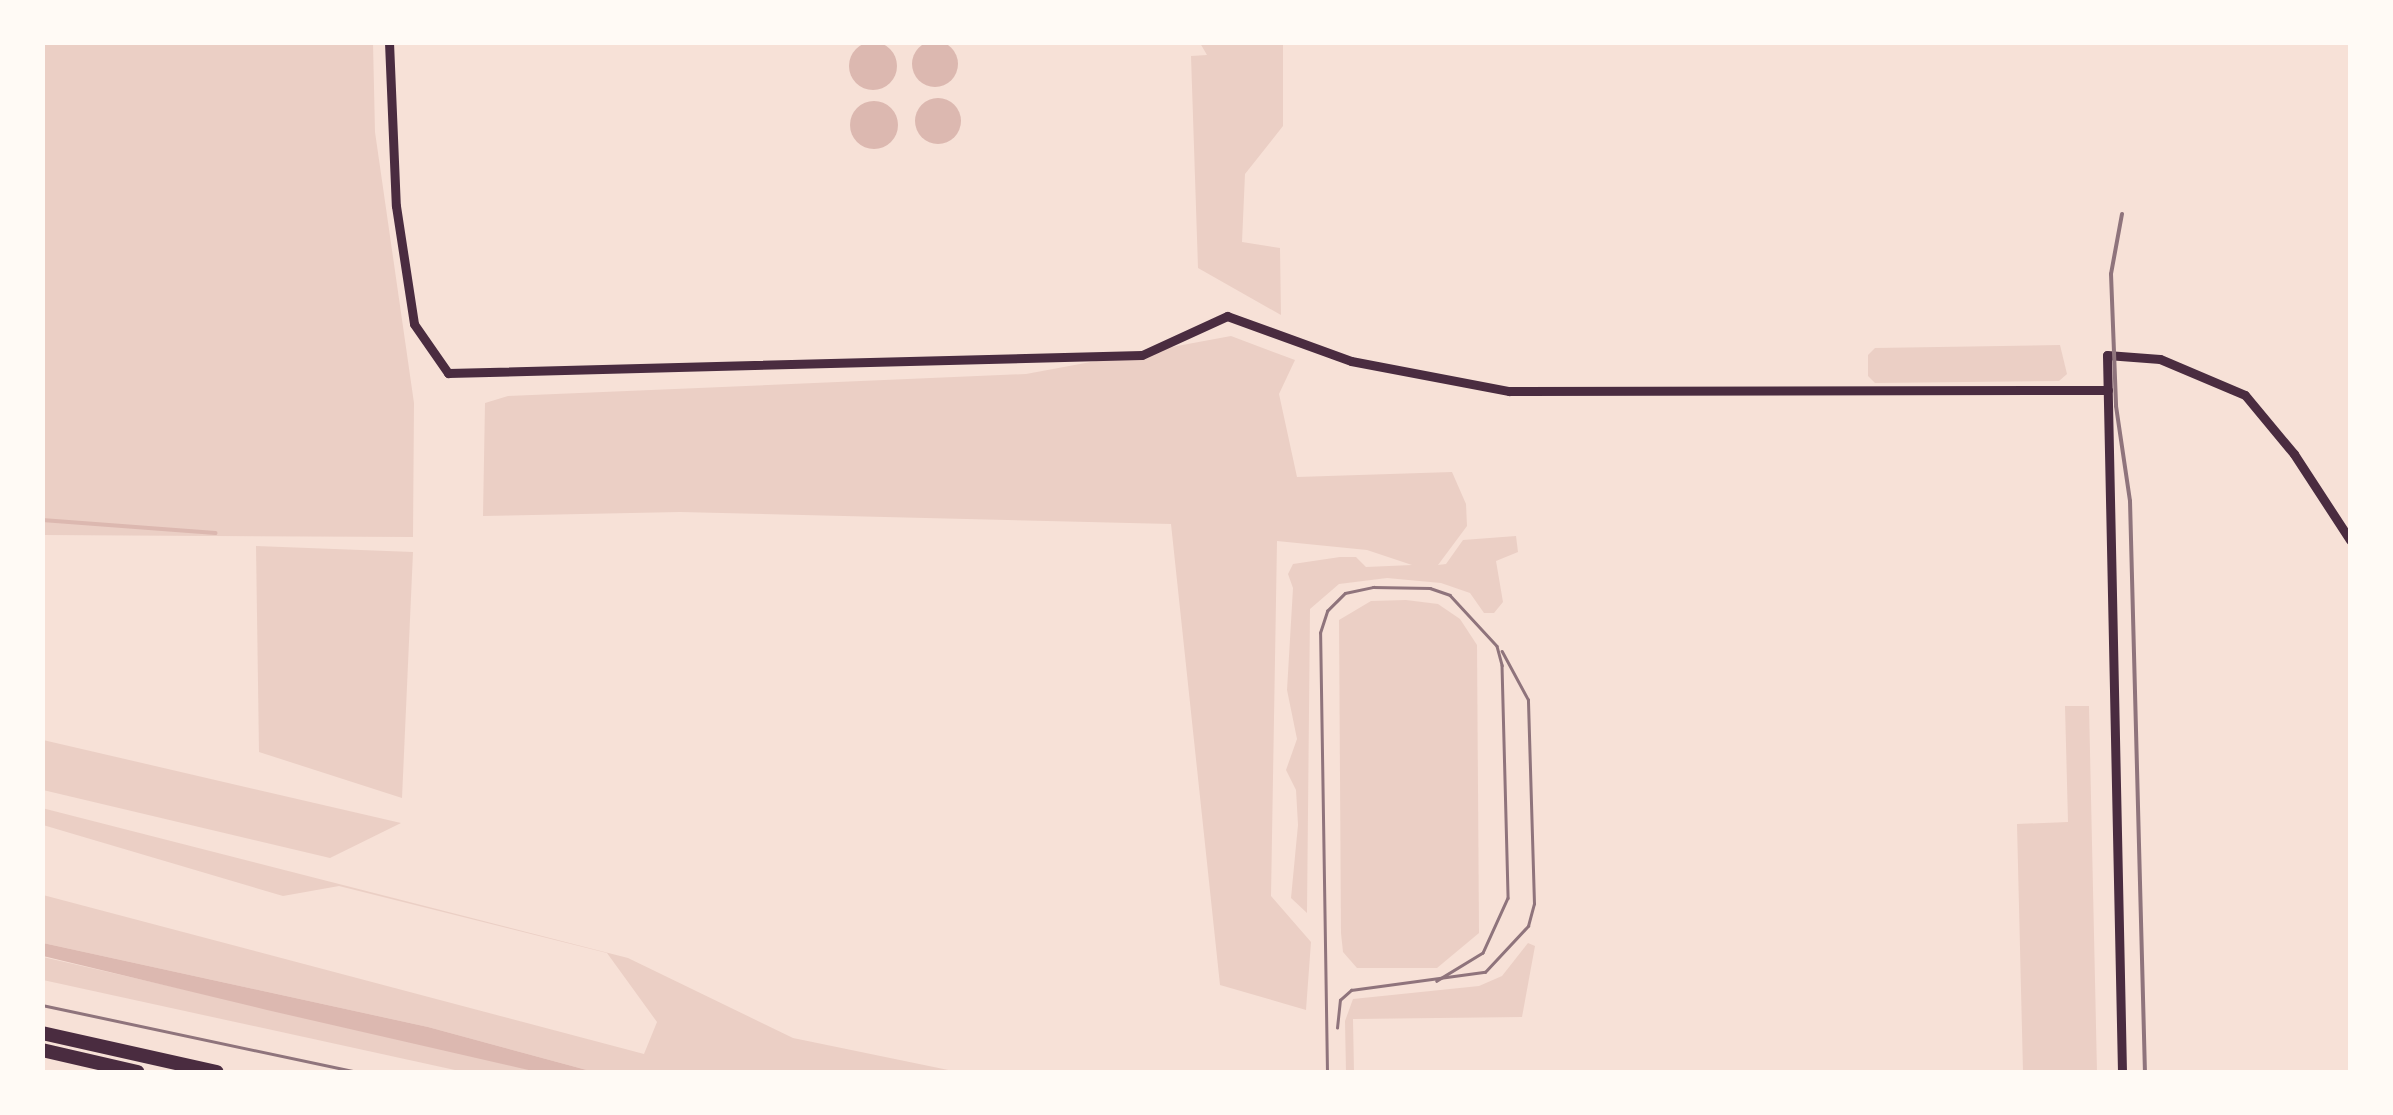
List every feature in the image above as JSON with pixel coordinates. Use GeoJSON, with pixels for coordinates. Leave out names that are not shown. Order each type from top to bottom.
{"type":"FeatureCollection","features":[{"type":"Feature","properties":{"kind":"main road"},"geometry":{"type":"LineString","coordinates":[[42,1033],[217,1072]]}},
{"type":"Feature","properties":{"kind":"main road"},"geometry":{"type":"LineString","coordinates":[[42,1050],[137,1072]]}},
{"type":"Feature","properties":{"kind":"street"},"geometry":{"type":"LineString","coordinates":[[389,42],[396,206],[414,324],[448,373],[1142,355],[1226,316],[1350,360],[1508,391],[2108,390]]}},
{"type":"Feature","properties":{"kind":"street"},"geometry":{"type":"LineString","coordinates":[[2122,1072],[2107,355],[2136,355],[2173,363],[2245,395],[2294,454],[2350,540]]}},
{"type":"Feature","properties":{"kind":"shaded area"},"geometry":{"type":"Polygon","coordinates":[[[935,41],[951,48],[958,64],[951,80],[935,87],[919,80],[912,64],[919,48],[935,41]]]}},
{"type":"Feature","properties":{"kind":"shaded area"},"geometry":{"type":"Polygon","coordinates":[[[873,42],[890,49],[897,66],[890,83],[873,90],[856,83],[849,66],[856,49],[873,42]]]}},
{"type":"Feature","properties":{"kind":"shaded area"},"geometry":{"type":"Polygon","coordinates":[[[42,43],[373,43],[375,132],[414,403],[413,537],[43,535],[42,43]]]}},
{"type":"Feature","properties":{"kind":"shaded area"},"geometry":{"type":"Polygon","coordinates":[[[1200,43],[1283,43],[1283,126],[1245,174],[1242,242],[1280,248],[1281,315],[1198,268],[1191,56],[1207,55],[1200,43]]]}},
{"type":"Feature","properties":{"kind":"shaded area"},"geometry":{"type":"Polygon","coordinates":[[[938,98],[954,105],[961,121],[954,137],[938,144],[922,137],[915,121],[922,105],[938,98]]]}},
{"type":"Feature","properties":{"kind":"shaded area"},"geometry":{"type":"Polygon","coordinates":[[[874,101],[891,108],[898,125],[891,142],[874,149],[857,142],[850,125],[857,108],[874,101]]]}},
{"type":"Feature","properties":{"kind":"shaded area"},"geometry":{"type":"Polygon","coordinates":[[[1231,336],[1295,360],[1279,394],[1297,477],[1452,472],[1466,504],[1467,526],[1438,565],[1446,564],[1463,540],[1516,536],[1518,552],[1496,561],[1503,602],[1494,613],[1484,613],[1470,593],[1441,583],[1387,578],[1339,584],[1310,609],[1307,913],[1291,898],[1298,825],[1296,790],[1286,770],[1297,739],[1287,690],[1293,588],[1288,574],[1293,564],[1340,557],[1356,557],[1366,567],[1412,565],[1367,550],[1277,541],[1271,896],[1311,942],[1306,1010],[1220,985],[1171,524],[680,512],[483,516],[485,403],[508,396],[1026,374],[1231,336]]]}},
{"type":"Feature","properties":{"kind":"shaded area"},"geometry":{"type":"Polygon","coordinates":[[[2060,345],[2067,374],[2059,381],[1875,383],[1868,376],[1868,355],[1875,348],[2060,345]]]}},
{"type":"Feature","properties":{"kind":"shaded area"},"geometry":{"type":"Polygon","coordinates":[[[256,546],[413,552],[402,798],[259,752],[256,546]]]}},
{"type":"Feature","properties":{"kind":"shaded area"},"geometry":{"type":"Polygon","coordinates":[[[1371,601],[1438,604],[1460,619],[1477,645],[1479,933],[1437,968],[1357,968],[1343,952],[1341,933],[1339,620],[1371,601]]]}},
{"type":"Feature","properties":{"kind":"shaded area"},"geometry":{"type":"Polygon","coordinates":[[[2065,706],[2089,706],[2097,1072],[2023,1072],[2017,824],[2068,822],[2065,706]]]}},
{"type":"Feature","properties":{"kind":"shaded area"},"geometry":{"type":"Polygon","coordinates":[[[43,740],[401,823],[330,858],[43,790],[43,740]]]}},
{"type":"Feature","properties":{"kind":"shaded area"},"geometry":{"type":"Polygon","coordinates":[[[42,808],[628,958],[793,1038],[958,1072],[594,1072],[428,1027],[43,943],[43,895],[644,1054],[657,1022],[607,953],[339,886],[283,896],[43,825],[42,808]]]}},
{"type":"Feature","properties":{"kind":"shaded area"},"geometry":{"type":"Polygon","coordinates":[[[43,943],[428,1027],[594,1072],[537,1072],[267,1010],[43,956],[43,943]]]}},
{"type":"Feature","properties":{"kind":"shaded area"},"geometry":{"type":"Polygon","coordinates":[[[1528,943],[1535,946],[1522,1017],[1353,1019],[1354,1072],[1346,1072],[1345,1021],[1353,999],[1479,986],[1502,976],[1528,943]]]}},
{"type":"Feature","properties":{"kind":"shaded area"},"geometry":{"type":"Polygon","coordinates":[[[43,957],[537,1072],[464,1072],[43,980],[43,957]]]}},
{"type":"Feature","properties":{"kind":"waterway"},"geometry":{"type":"LineString","coordinates":[[42,520],[216,533]]}},
{"type":"Feature","properties":{"kind":"tram line"},"geometry":{"type":"LineString","coordinates":[[1327,1072],[1320,633],[1327,611],[1345,593],[1373,587],[1430,588],[1450,595],[1497,646],[1502,665],[1508,898],[1483,953],[1437,981]]}},
{"type":"Feature","properties":{"kind":"tram line"},"geometry":{"type":"LineString","coordinates":[[1337,1028],[1340,1000],[1351,990],[1485,972],[1528,926],[1534,904],[1528,700],[1502,652]]}},
{"type":"Feature","properties":{"kind":"tram line"},"geometry":{"type":"LineString","coordinates":[[42,1005],[356,1072]]}},
{"type":"Feature","properties":{"kind":"railway"},"geometry":{"type":"LineString","coordinates":[[2122,214],[2111,274],[2116,406],[2130,501],[2145,1072]]}}]}
